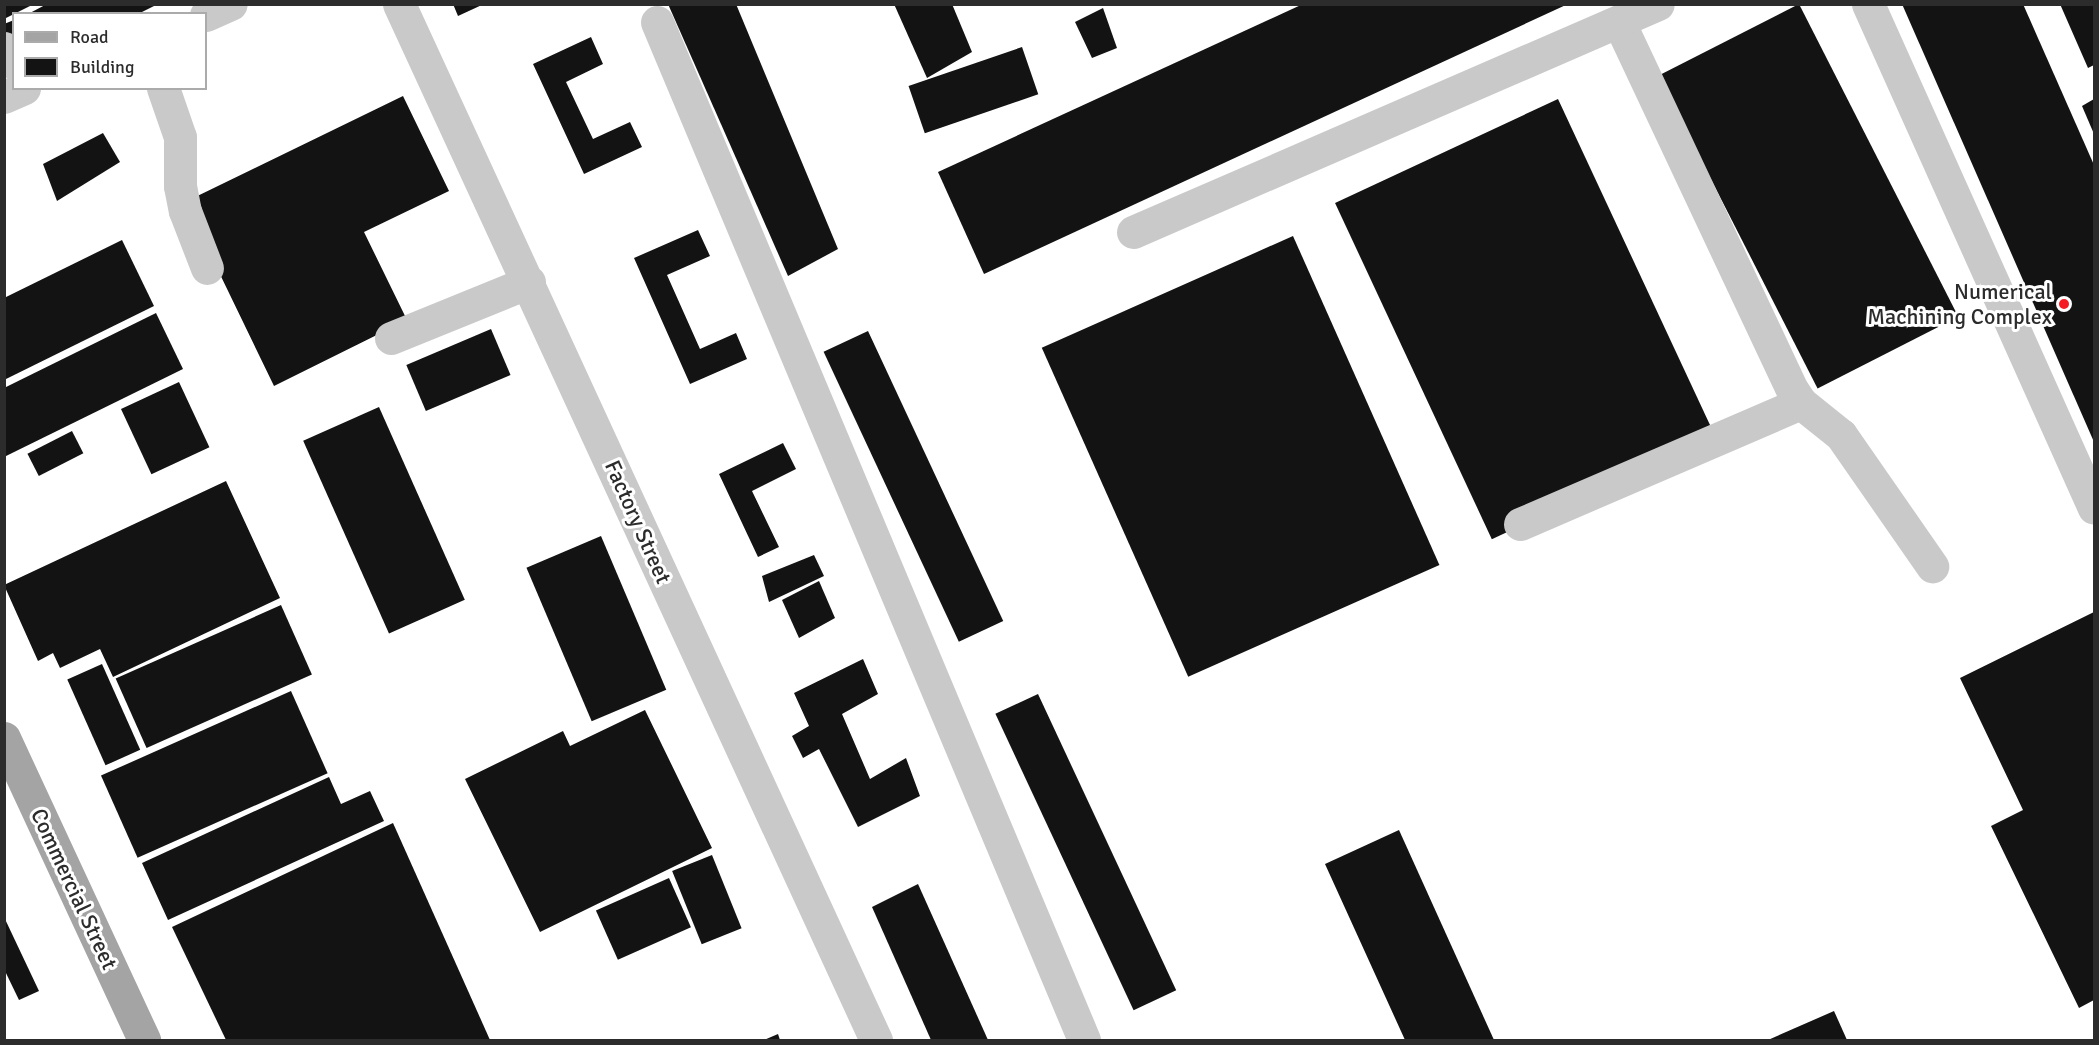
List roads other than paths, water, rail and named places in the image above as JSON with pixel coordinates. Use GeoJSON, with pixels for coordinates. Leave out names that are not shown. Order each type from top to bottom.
{"type":"FeatureCollection","features":[{"type":"Feature","properties":{"kind":"main road","name":"Commercial Street"},"geometry":{"type":"LineString","coordinates":[[4,738],[144,1041]]}},
{"type":"Feature","properties":{"kind":"street"},"geometry":{"type":"LineString","coordinates":[[207,15],[231,4]]}},
{"type":"Feature","properties":{"kind":"street","name":"Factory Street"},"geometry":{"type":"LineString","coordinates":[[399,4],[529,282],[876,1041]]}},
{"type":"Feature","properties":{"kind":"street"},"geometry":{"type":"LineString","coordinates":[[1132,232],[1658,4]]}},
{"type":"Feature","properties":{"kind":"street"},"geometry":{"type":"LineString","coordinates":[[1868,4],[2094,508]]}},
{"type":"Feature","properties":{"kind":"street"},"geometry":{"type":"LineString","coordinates":[[657,22],[1084,1041]]}},
{"type":"Feature","properties":{"kind":"street"},"geometry":{"type":"LineString","coordinates":[[1619,22],[1801,403],[1841,435],[1932,566]]}},
{"type":"Feature","properties":{"kind":"street"},"geometry":{"type":"LineString","coordinates":[[4,97],[20,90]]}},
{"type":"Feature","properties":{"kind":"street"},"geometry":{"type":"LineString","coordinates":[[164,90],[180,137],[180,186],[185,211],[207,268]]}},
{"type":"Feature","properties":{"kind":"street"},"geometry":{"type":"LineString","coordinates":[[391,338],[529,282]]}},
{"type":"Feature","properties":{"kind":"street"},"geometry":{"type":"LineString","coordinates":[[1520,524],[1801,403]]}},
{"type":"Feature","properties":{"kind":"place","name":"Numerical Machining Complex"},"geometry":{"type":"Point","coordinates":[2064,304]}}]}
